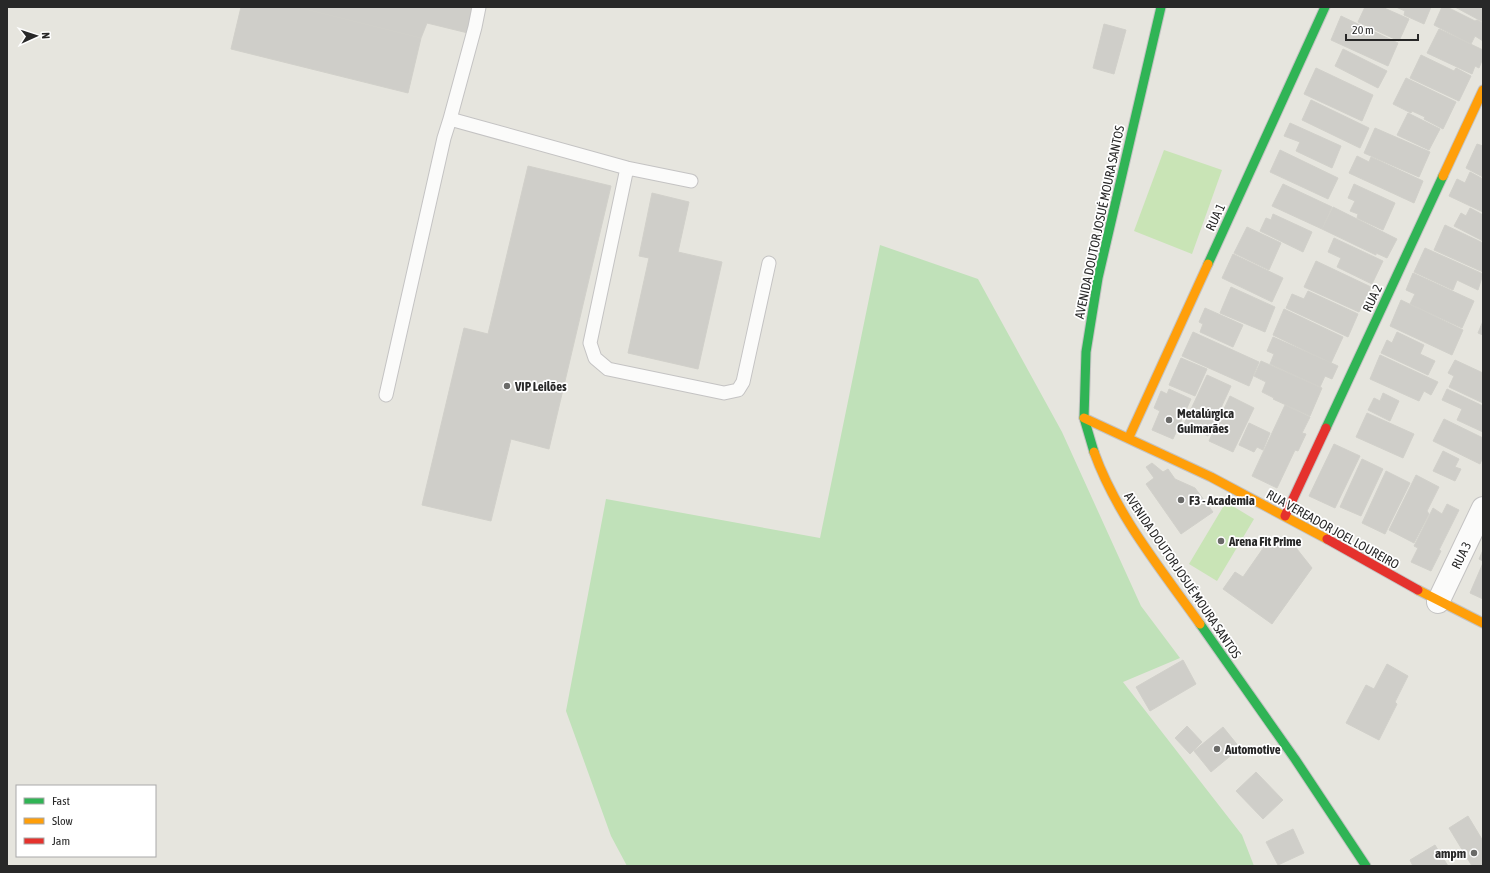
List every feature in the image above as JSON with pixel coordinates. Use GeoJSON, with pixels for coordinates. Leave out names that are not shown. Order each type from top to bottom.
{"type":"FeatureCollection","features":[{"type":"Feature","properties":{"kind":"street","name":"AVENIDA DOUTOR JOSUÉ MOURA SANTOS"},"geometry":{"type":"LineString","coordinates":[[1161,7],[1098,278],[1086,352],[1084,418],[1093,450],[1104,480],[1126,519],[1295,759],[1366,866]]}},
{"type":"Feature","properties":{"kind":"street","name":"RUA 1"},"geometry":{"type":"LineString","coordinates":[[1129,437],[1326,7]]}},
{"type":"Feature","properties":{"kind":"street","name":"RUA 2"},"geometry":{"type":"LineString","coordinates":[[1285,516],[1483,90]]}},
{"type":"Feature","properties":{"kind":"street","name":"RUA VEREADOR JOEL LOUREIRO"},"geometry":{"type":"LineString","coordinates":[[1084,418],[1129,437],[1285,516],[1438,602],[1483,623]]}},
{"type":"Feature","properties":{"kind":"street","name":"RUA 3"},"geometry":{"type":"LineString","coordinates":[[1438,602],[1483,508]]}},
{"type":"Feature","properties":{"kind":"lane"},"geometry":{"type":"LineString","coordinates":[[386,395],[444,138],[475,27],[479,7]]}},
{"type":"Feature","properties":{"kind":"lane"},"geometry":{"type":"LineString","coordinates":[[450,119],[627,168],[691,181]]}},
{"type":"Feature","properties":{"kind":"lane"},"geometry":{"type":"LineString","coordinates":[[627,168],[590,343],[595,358],[608,369],[724,393],[738,390],[743,382],[769,263]]}},
{"type":"Feature","properties":{"kind":"green space"},"geometry":{"type":"Polygon","coordinates":[[[1164,150],[1222,170],[1192,254],[1134,231],[1164,150]]]}},
{"type":"Feature","properties":{"kind":"green space"},"geometry":{"type":"Polygon","coordinates":[[[880,245],[978,279],[1062,432],[1141,606],[1180,658],[1123,682],[1242,835],[1254,866],[627,866],[611,836],[566,711],[606,499],[820,538],[880,245]]]}},
{"type":"Feature","properties":{"kind":"green space","name":"Arena Fit Prime"},"geometry":{"type":"Polygon","coordinates":[[[1226,502],[1254,519],[1217,581],[1189,564],[1226,502]]]}},
{"type":"Feature","properties":{"kind":"building"},"geometry":{"type":"Polygon","coordinates":[[[241,7],[297,7],[421,38],[408,93],[231,49],[241,7]]]}},
{"type":"Feature","properties":{"kind":"building"},"geometry":{"type":"Polygon","coordinates":[[[297,7],[478,7],[472,34],[427,23],[421,38],[297,7]]]}},
{"type":"Feature","properties":{"kind":"building"},"geometry":{"type":"Polygon","coordinates":[[[1365,7],[1382,7],[1409,19],[1399,41],[1358,22],[1365,7]]]}},
{"type":"Feature","properties":{"kind":"building"},"geometry":{"type":"Polygon","coordinates":[[[1396,7],[1431,7],[1424,24],[1404,15],[1405,11],[1396,7]]]}},
{"type":"Feature","properties":{"kind":"building"},"geometry":{"type":"Polygon","coordinates":[[[1442,7],[1447,7],[1475,21],[1477,20],[1483,23],[1483,41],[1475,36],[1471,44],[1434,25],[1442,7]]]}},
{"type":"Feature","properties":{"kind":"building"},"geometry":{"type":"Polygon","coordinates":[[[1455,7],[1483,7],[1483,22],[1455,7]]]}},
{"type":"Feature","properties":{"kind":"building"},"geometry":{"type":"Polygon","coordinates":[[[1341,16],[1398,43],[1388,66],[1331,40],[1341,16]]]}},
{"type":"Feature","properties":{"kind":"building"},"geometry":{"type":"Polygon","coordinates":[[[1104,24],[1126,30],[1114,74],[1093,68],[1104,24]]]}},
{"type":"Feature","properties":{"kind":"building"},"geometry":{"type":"Polygon","coordinates":[[[1439,29],[1483,50],[1483,58],[1479,68],[1475,66],[1472,74],[1427,53],[1439,29]]]}},
{"type":"Feature","properties":{"kind":"building"},"geometry":{"type":"Polygon","coordinates":[[[1343,49],[1387,71],[1378,88],[1335,66],[1343,49]]]}},
{"type":"Feature","properties":{"kind":"building"},"geometry":{"type":"Polygon","coordinates":[[[1421,55],[1454,71],[1456,68],[1471,76],[1459,101],[1410,78],[1421,55]]]}},
{"type":"Feature","properties":{"kind":"building"},"geometry":{"type":"Polygon","coordinates":[[[1316,68],[1373,95],[1362,121],[1304,94],[1316,68]]]}},
{"type":"Feature","properties":{"kind":"building"},"geometry":{"type":"Polygon","coordinates":[[[1406,78],[1456,102],[1443,129],[1424,119],[1425,117],[1412,111],[1411,113],[1393,104],[1406,78]]]}},
{"type":"Feature","properties":{"kind":"building"},"geometry":{"type":"Polygon","coordinates":[[[1311,100],[1369,128],[1360,148],[1302,120],[1311,100]]]}},
{"type":"Feature","properties":{"kind":"building"},"geometry":{"type":"Polygon","coordinates":[[[1408,113],[1440,129],[1429,150],[1397,135],[1408,113]]]}},
{"type":"Feature","properties":{"kind":"building"},"geometry":{"type":"Polygon","coordinates":[[[1290,123],[1341,146],[1332,168],[1296,151],[1300,142],[1284,136],[1290,123]]]}},
{"type":"Feature","properties":{"kind":"building"},"geometry":{"type":"Polygon","coordinates":[[[1375,128],[1430,152],[1419,177],[1364,153],[1375,128]]]}},
{"type":"Feature","properties":{"kind":"building"},"geometry":{"type":"Polygon","coordinates":[[[1477,144],[1483,146],[1483,177],[1466,168],[1477,144]]]}},
{"type":"Feature","properties":{"kind":"building"},"geometry":{"type":"Polygon","coordinates":[[[1280,150],[1338,178],[1328,199],[1270,172],[1280,150]]]}},
{"type":"Feature","properties":{"kind":"building"},"geometry":{"type":"Polygon","coordinates":[[[1357,156],[1369,162],[1371,157],[1423,181],[1414,203],[1349,173],[1357,156]]]}},
{"type":"Feature","properties":{"kind":"building","name":"VIP Leilões"},"geometry":{"type":"Polygon","coordinates":[[[528,166],[611,186],[549,449],[511,439],[491,521],[422,505],[464,328],[488,334],[528,166]]]}},
{"type":"Feature","properties":{"kind":"building"},"geometry":{"type":"Polygon","coordinates":[[[1470,172],[1483,179],[1483,212],[1449,196],[1457,179],[1465,183],[1470,172]]]}},
{"type":"Feature","properties":{"kind":"building"},"geometry":{"type":"Polygon","coordinates":[[[1283,184],[1332,207],[1322,229],[1272,206],[1283,184]]]}},
{"type":"Feature","properties":{"kind":"building"},"geometry":{"type":"Polygon","coordinates":[[[1354,184],[1395,203],[1383,230],[1357,218],[1358,214],[1350,211],[1355,201],[1348,198],[1354,184]]]}},
{"type":"Feature","properties":{"kind":"building"},"geometry":{"type":"Polygon","coordinates":[[[652,193],[689,202],[678,252],[722,262],[698,369],[628,353],[649,258],[639,256],[652,193]]]}},
{"type":"Feature","properties":{"kind":"building"},"geometry":{"type":"Polygon","coordinates":[[[1333,207],[1397,239],[1387,258],[1376,253],[1376,255],[1322,229],[1333,207]]]}},
{"type":"Feature","properties":{"kind":"building"},"geometry":{"type":"Polygon","coordinates":[[[1470,208],[1483,215],[1483,241],[1454,226],[1461,213],[1466,216],[1470,208]]]}},
{"type":"Feature","properties":{"kind":"building"},"geometry":{"type":"Polygon","coordinates":[[[1273,214],[1312,232],[1303,252],[1260,231],[1266,218],[1271,220],[1273,214]]]}},
{"type":"Feature","properties":{"kind":"building"},"geometry":{"type":"Polygon","coordinates":[[[1445,225],[1483,243],[1483,272],[1434,250],[1445,225]]]}},
{"type":"Feature","properties":{"kind":"building"},"geometry":{"type":"Polygon","coordinates":[[[1247,227],[1281,243],[1269,270],[1234,253],[1247,227]]]}},
{"type":"Feature","properties":{"kind":"building"},"geometry":{"type":"Polygon","coordinates":[[[1334,238],[1383,261],[1372,284],[1337,267],[1341,258],[1328,252],[1334,238]]]}},
{"type":"Feature","properties":{"kind":"building"},"geometry":{"type":"Polygon","coordinates":[[[1425,248],[1483,274],[1478,290],[1457,280],[1453,290],[1414,272],[1425,248]]]}},
{"type":"Feature","properties":{"kind":"building"},"geometry":{"type":"Polygon","coordinates":[[[1233,254],[1283,278],[1272,302],[1222,278],[1233,254]]]}},
{"type":"Feature","properties":{"kind":"building"},"geometry":{"type":"Polygon","coordinates":[[[1316,261],[1371,287],[1359,312],[1304,287],[1316,261]]]}},
{"type":"Feature","properties":{"kind":"building"},"geometry":{"type":"Polygon","coordinates":[[[1413,273],[1474,301],[1462,328],[1410,304],[1415,294],[1406,290],[1413,273]]]}},
{"type":"Feature","properties":{"kind":"building"},"geometry":{"type":"Polygon","coordinates":[[[1231,287],[1275,307],[1265,332],[1220,313],[1231,287]]]}},
{"type":"Feature","properties":{"kind":"building"},"geometry":{"type":"Polygon","coordinates":[[[1308,291],[1358,314],[1348,337],[1286,308],[1292,294],[1304,299],[1308,291]]]}},
{"type":"Feature","properties":{"kind":"building"},"geometry":{"type":"Polygon","coordinates":[[[1401,300],[1463,330],[1452,355],[1390,326],[1401,300]]]}},
{"type":"Feature","properties":{"kind":"building"},"geometry":{"type":"Polygon","coordinates":[[[1205,308],[1243,325],[1233,347],[1200,332],[1203,324],[1199,322],[1205,308]]]}},
{"type":"Feature","properties":{"kind":"building"},"geometry":{"type":"Polygon","coordinates":[[[1284,309],[1343,337],[1331,363],[1273,335],[1284,309]]]}},
{"type":"Feature","properties":{"kind":"building"},"geometry":{"type":"Polygon","coordinates":[[[1483,321],[1483,335],[1478,333],[1483,321]]]}},
{"type":"Feature","properties":{"kind":"building"},"geometry":{"type":"Polygon","coordinates":[[[1193,332],[1259,362],[1249,386],[1182,356],[1193,332]]]}},
{"type":"Feature","properties":{"kind":"building"},"geometry":{"type":"Polygon","coordinates":[[[1397,332],[1424,345],[1420,354],[1435,361],[1428,375],[1381,353],[1387,340],[1392,343],[1397,332]]]}},
{"type":"Feature","properties":{"kind":"building"},"geometry":{"type":"Polygon","coordinates":[[[1273,337],[1338,366],[1332,379],[1325,376],[1320,387],[1270,364],[1274,354],[1267,351],[1273,337]]]}},
{"type":"Feature","properties":{"kind":"building"},"geometry":{"type":"Polygon","coordinates":[[[1380,355],[1438,382],[1431,395],[1424,391],[1419,401],[1370,379],[1380,355]]]}},
{"type":"Feature","properties":{"kind":"building"},"geometry":{"type":"Polygon","coordinates":[[[1181,358],[1207,369],[1195,396],[1169,385],[1181,358]]]}},
{"type":"Feature","properties":{"kind":"building"},"geometry":{"type":"Polygon","coordinates":[[[1455,360],[1483,373],[1483,403],[1449,387],[1454,376],[1448,373],[1455,360]]]}},
{"type":"Feature","properties":{"kind":"building"},"geometry":{"type":"Polygon","coordinates":[[[1261,361],[1322,388],[1310,416],[1273,399],[1274,398],[1262,392],[1266,382],[1254,376],[1261,361]]]}},
{"type":"Feature","properties":{"kind":"building"},"geometry":{"type":"Polygon","coordinates":[[[1207,375],[1231,386],[1208,436],[1184,424],[1207,375]]]}},
{"type":"Feature","properties":{"kind":"building","name":"Metalúrgica Guimarães"},"geometry":{"type":"Polygon","coordinates":[[[1169,389],[1191,399],[1173,439],[1152,430],[1160,411],[1154,408],[1161,391],[1167,394],[1169,389]]]}},
{"type":"Feature","properties":{"kind":"building"},"geometry":{"type":"Polygon","coordinates":[[[1447,389],[1483,406],[1483,432],[1457,420],[1462,409],[1442,400],[1447,389]]]}},
{"type":"Feature","properties":{"kind":"building"},"geometry":{"type":"Polygon","coordinates":[[[1383,393],[1399,401],[1390,421],[1368,410],[1374,398],[1380,401],[1383,393]]]}},
{"type":"Feature","properties":{"kind":"building"},"geometry":{"type":"Polygon","coordinates":[[[1230,396],[1254,408],[1233,452],[1209,441],[1230,396]]]}},
{"type":"Feature","properties":{"kind":"building"},"geometry":{"type":"Polygon","coordinates":[[[1285,405],[1310,417],[1302,433],[1306,434],[1298,451],[1295,450],[1277,488],[1252,476],[1285,405]]]}},
{"type":"Feature","properties":{"kind":"building"},"geometry":{"type":"Polygon","coordinates":[[[1367,413],[1414,434],[1403,458],[1356,437],[1367,413]]]}},
{"type":"Feature","properties":{"kind":"building"},"geometry":{"type":"Polygon","coordinates":[[[1444,419],[1483,438],[1483,457],[1480,464],[1433,441],[1444,419]]]}},
{"type":"Feature","properties":{"kind":"building"},"geometry":{"type":"Polygon","coordinates":[[[1249,423],[1270,433],[1263,450],[1257,447],[1254,452],[1239,445],[1249,423]]]}},
{"type":"Feature","properties":{"kind":"building"},"geometry":{"type":"Polygon","coordinates":[[[1334,444],[1360,456],[1335,508],[1309,496],[1334,444]]]}},
{"type":"Feature","properties":{"kind":"building"},"geometry":{"type":"Polygon","coordinates":[[[1443,451],[1459,459],[1455,467],[1461,469],[1455,481],[1433,471],[1443,451]]]}},
{"type":"Feature","properties":{"kind":"building"},"geometry":{"type":"Polygon","coordinates":[[[1362,459],[1383,469],[1361,516],[1340,507],[1362,459]]]}},
{"type":"Feature","properties":{"kind":"building","name":"F3 - Academia"},"geometry":{"type":"Polygon","coordinates":[[[1152,463],[1163,472],[1168,469],[1175,479],[1195,488],[1213,512],[1181,534],[1146,484],[1154,478],[1146,467],[1152,463]]]}},
{"type":"Feature","properties":{"kind":"building"},"geometry":{"type":"Polygon","coordinates":[[[1386,471],[1410,483],[1385,534],[1362,523],[1386,471]]]}},
{"type":"Feature","properties":{"kind":"building"},"geometry":{"type":"Polygon","coordinates":[[[1416,475],[1439,487],[1427,511],[1429,514],[1414,543],[1389,530],[1416,475]]]}},
{"type":"Feature","properties":{"kind":"building"},"geometry":{"type":"Polygon","coordinates":[[[1447,504],[1459,510],[1439,550],[1441,551],[1431,571],[1411,562],[1418,548],[1414,546],[1433,508],[1442,514],[1447,504]]]}},
{"type":"Feature","properties":{"kind":"building"},"geometry":{"type":"Polygon","coordinates":[[[1267,536],[1293,544],[1312,568],[1272,624],[1223,589],[1235,572],[1243,577],[1264,547],[1261,545],[1267,536]]]}},
{"type":"Feature","properties":{"kind":"building"},"geometry":{"type":"Polygon","coordinates":[[[1483,550],[1483,561],[1479,559],[1483,550]]]}},
{"type":"Feature","properties":{"kind":"building"},"geometry":{"type":"Polygon","coordinates":[[[1483,563],[1483,599],[1470,593],[1483,563]]]}},
{"type":"Feature","properties":{"kind":"building"},"geometry":{"type":"Polygon","coordinates":[[[1183,660],[1196,684],[1150,711],[1136,687],[1183,660]]]}},
{"type":"Feature","properties":{"kind":"building"},"geometry":{"type":"Polygon","coordinates":[[[1387,664],[1408,676],[1395,702],[1397,704],[1379,740],[1346,723],[1366,685],[1374,689],[1387,664]]]}},
{"type":"Feature","properties":{"kind":"building"},"geometry":{"type":"Polygon","coordinates":[[[1187,726],[1202,742],[1190,754],[1175,738],[1187,726]]]}},
{"type":"Feature","properties":{"kind":"building","name":"Automotive"},"geometry":{"type":"Polygon","coordinates":[[[1223,727],[1240,748],[1211,772],[1194,751],[1223,727]]]}},
{"type":"Feature","properties":{"kind":"building"},"geometry":{"type":"Polygon","coordinates":[[[1256,772],[1283,800],[1263,819],[1236,791],[1256,772]]]}},
{"type":"Feature","properties":{"kind":"building","name":"ampm"},"geometry":{"type":"Polygon","coordinates":[[[1468,816],[1483,841],[1483,866],[1472,866],[1449,828],[1468,816]]]}},
{"type":"Feature","properties":{"kind":"building"},"geometry":{"type":"Polygon","coordinates":[[[1293,829],[1304,853],[1278,865],[1266,842],[1293,829]]]}},
{"type":"Feature","properties":{"kind":"building"},"geometry":{"type":"Polygon","coordinates":[[[1435,845],[1448,866],[1413,866],[1410,860],[1435,845]]]}},
{"type":"Feature","properties":{"kind":"traffic: fast"},"geometry":{"type":"LineString","coordinates":[[1094,452],[1084,418],[1086,352],[1098,278],[1161,7]]}},
{"type":"Feature","properties":{"kind":"traffic: fast"},"geometry":{"type":"LineString","coordinates":[[1208,264],[1325,7]]}},
{"type":"Feature","properties":{"kind":"traffic: fast"},"geometry":{"type":"LineString","coordinates":[[1326,428],[1443,176]]}},
{"type":"Feature","properties":{"kind":"traffic: fast"},"geometry":{"type":"LineString","coordinates":[[1200,624],[1295,759],[1366,866]]}},
{"type":"Feature","properties":{"kind":"traffic: slow"},"geometry":{"type":"LineString","coordinates":[[1443,176],[1483,90]]}},
{"type":"Feature","properties":{"kind":"traffic: slow"},"geometry":{"type":"LineString","coordinates":[[1129,437],[1208,264]]}},
{"type":"Feature","properties":{"kind":"traffic: slow"},"geometry":{"type":"LineString","coordinates":[[1084,418],[1211,477],[1327,539]]}},
{"type":"Feature","properties":{"kind":"traffic: slow"},"geometry":{"type":"LineString","coordinates":[[1094,452],[1104,476],[1127,520],[1155,562],[1200,624]]}},
{"type":"Feature","properties":{"kind":"traffic: slow"},"geometry":{"type":"LineString","coordinates":[[1418,590],[1483,623]]}},
{"type":"Feature","properties":{"kind":"traffic: jam"},"geometry":{"type":"LineString","coordinates":[[1285,516],[1326,428]]}},
{"type":"Feature","properties":{"kind":"traffic: jam"},"geometry":{"type":"LineString","coordinates":[[1327,539],[1418,590]]}},
{"type":"Feature","properties":{"kind":"place","name":"VIP Leilões"},"geometry":{"type":"Point","coordinates":[507,386]}},
{"type":"Feature","properties":{"kind":"place","name":"Metalúrgica Guimarães"},"geometry":{"type":"Point","coordinates":[1169,420]}},
{"type":"Feature","properties":{"kind":"place","name":"F3 - Academia"},"geometry":{"type":"Point","coordinates":[1181,500]}},
{"type":"Feature","properties":{"kind":"place","name":"Arena Fit Prime"},"geometry":{"type":"Point","coordinates":[1221,541]}},
{"type":"Feature","properties":{"kind":"place","name":"Automotive"},"geometry":{"type":"Point","coordinates":[1217,749]}},
{"type":"Feature","properties":{"kind":"place","name":"ampm"},"geometry":{"type":"Point","coordinates":[1474,853]}}]}
